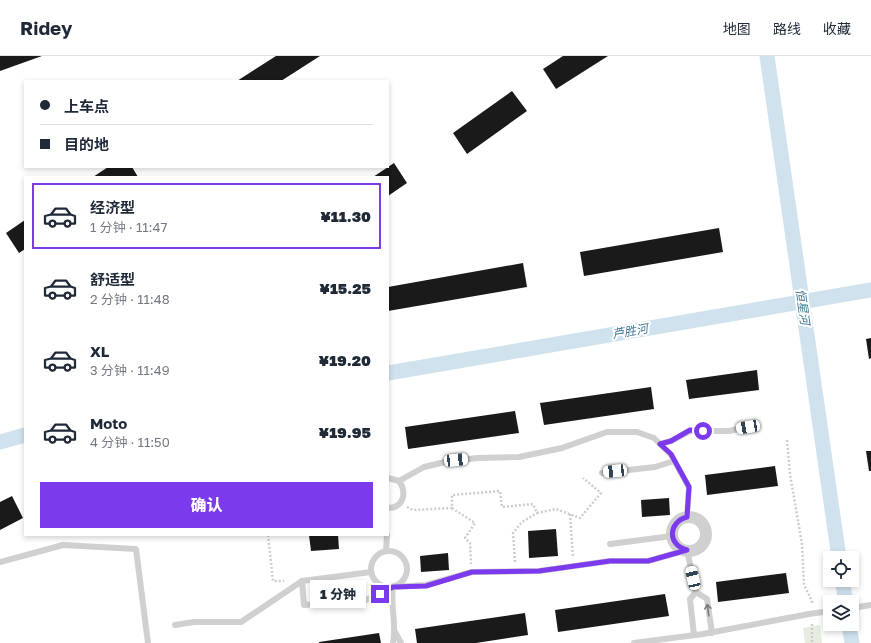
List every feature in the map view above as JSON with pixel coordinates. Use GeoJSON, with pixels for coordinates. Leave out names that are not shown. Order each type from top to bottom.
{"type":"FeatureCollection","features":[{"type":"Feature","properties":{"kind":"street"},"geometry":{"type":"LineString","coordinates":[[687,517],[698,520],[702,523],[706,534],[702,544],[698,548],[687,550],[677,546],[672,536],[674,526],[677,521],[687,517]]}},
{"type":"Feature","properties":{"kind":"lane"},"geometry":{"type":"LineString","coordinates":[[660,444],[671,441],[690,430],[729,431],[748,427]]}},
{"type":"Feature","properties":{"kind":"lane"},"geometry":{"type":"LineString","coordinates":[[389,478],[399,481],[424,467],[445,462],[478,458],[519,457],[562,448],[607,432],[637,432],[654,438],[674,461],[689,487],[687,517]]}},
{"type":"Feature","properties":{"kind":"lane"},"geometry":{"type":"LineString","coordinates":[[602,473],[655,467],[674,461]]}},
{"type":"Feature","properties":{"kind":"lane"},"geometry":{"type":"LineString","coordinates":[[389,508],[400,503],[404,495],[404,490],[399,481]]}},
{"type":"Feature","properties":{"kind":"lane"},"geometry":{"type":"LineString","coordinates":[[386,551],[387,536]]}},
{"type":"Feature","properties":{"kind":"lane"},"geometry":{"type":"LineString","coordinates":[[610,544],[672,536]]}},
{"type":"Feature","properties":{"kind":"lane"},"geometry":{"type":"LineString","coordinates":[[0,562],[63,545],[136,549],[148,643]]}},
{"type":"Feature","properties":{"kind":"lane"},"geometry":{"type":"LineString","coordinates":[[302,581],[304,605],[366,600],[393,587],[398,584],[406,575],[406,563],[398,554],[386,551],[381,553],[373,561],[371,572],[373,578],[381,586],[393,587],[426,586],[472,572],[539,571],[610,561],[648,561],[687,550],[696,592],[707,600],[712,632]]}},
{"type":"Feature","properties":{"kind":"lane"},"geometry":{"type":"LineString","coordinates":[[175,625],[194,622],[241,622],[302,581],[371,572]]}},
{"type":"Feature","properties":{"kind":"lane"},"geometry":{"type":"LineString","coordinates":[[393,587],[391,596],[396,632],[402,643]]}},
{"type":"Feature","properties":{"kind":"lane"},"geometry":{"type":"LineString","coordinates":[[694,635],[690,600],[696,592]]}},
{"type":"Feature","properties":{"kind":"lane"},"geometry":{"type":"LineString","coordinates":[[859,607],[871,605]]}},
{"type":"Feature","properties":{"kind":"lane"},"geometry":{"type":"LineString","coordinates":[[634,643],[694,635],[823,612]]}},
{"type":"Feature","properties":{"kind":"lane"},"geometry":{"type":"LineString","coordinates":[[393,643],[396,632]]}},
{"type":"Feature","properties":{"kind":"path"},"geometry":{"type":"LineString","coordinates":[[787,440],[790,474],[802,544],[804,585],[812,601],[812,643]]}},
{"type":"Feature","properties":{"kind":"path"},"geometry":{"type":"LineString","coordinates":[[516,572],[513,533],[522,522],[537,513],[556,509],[580,518],[601,493],[583,478]]}},
{"type":"Feature","properties":{"kind":"path"},"geometry":{"type":"LineString","coordinates":[[452,508],[452,495],[500,491],[502,507],[533,504],[537,513]]}},
{"type":"Feature","properties":{"kind":"path"},"geometry":{"type":"LineString","coordinates":[[400,503],[413,510],[452,508],[475,523],[465,538],[470,543],[472,572]]}},
{"type":"Feature","properties":{"kind":"path"},"geometry":{"type":"LineString","coordinates":[[570,514],[573,566]]}},
{"type":"Feature","properties":{"kind":"path"},"geometry":{"type":"LineString","coordinates":[[268,536],[273,581],[302,581]]}},
{"type":"Feature","properties":{"kind":"shaded area"},"geometry":{"type":"Polygon","coordinates":[[[820,625],[822,643],[805,643],[803,628],[820,625]]]}},
{"type":"Feature","properties":{"kind":"building"},"geometry":{"type":"Polygon","coordinates":[[[0,56],[42,56],[0,71],[0,56]]]}},
{"type":"Feature","properties":{"kind":"building"},"geometry":{"type":"Polygon","coordinates":[[[276,56],[320,56],[283,80],[239,80],[276,56]]]}},
{"type":"Feature","properties":{"kind":"building"},"geometry":{"type":"Polygon","coordinates":[[[563,56],[608,56],[556,89],[543,69],[563,56]]]}},
{"type":"Feature","properties":{"kind":"building"},"geometry":{"type":"Polygon","coordinates":[[[512,91],[527,111],[467,154],[453,133],[512,91]]]}},
{"type":"Feature","properties":{"kind":"building"},"geometry":{"type":"Polygon","coordinates":[[[394,163],[407,183],[389,195],[389,176],[374,176],[386,168],[389,168],[394,163]]]}},
{"type":"Feature","properties":{"kind":"building"},"geometry":{"type":"Polygon","coordinates":[[[106,168],[133,168],[137,176],[94,176],[106,168]]]}},
{"type":"Feature","properties":{"kind":"building"},"geometry":{"type":"Polygon","coordinates":[[[24,221],[24,250],[19,253],[6,233],[24,221]]]}},
{"type":"Feature","properties":{"kind":"building"},"geometry":{"type":"Polygon","coordinates":[[[719,228],[723,252],[584,276],[580,252],[719,228]]]}},
{"type":"Feature","properties":{"kind":"building"},"geometry":{"type":"Polygon","coordinates":[[[523,263],[527,287],[389,311],[389,287],[523,263]]]}},
{"type":"Feature","properties":{"kind":"building"},"geometry":{"type":"Polygon","coordinates":[[[871,338],[871,358],[869,359],[866,339],[871,338]]]}},
{"type":"Feature","properties":{"kind":"building"},"geometry":{"type":"Polygon","coordinates":[[[757,370],[759,390],[689,399],[686,380],[757,370]]]}},
{"type":"Feature","properties":{"kind":"building"},"geometry":{"type":"Polygon","coordinates":[[[651,387],[654,409],[544,425],[540,403],[651,387]]]}},
{"type":"Feature","properties":{"kind":"building"},"geometry":{"type":"Polygon","coordinates":[[[515,411],[519,433],[408,449],[405,427],[515,411]]]}},
{"type":"Feature","properties":{"kind":"building"},"geometry":{"type":"Polygon","coordinates":[[[866,451],[871,451],[871,471],[869,471],[866,451]]]}},
{"type":"Feature","properties":{"kind":"building"},"geometry":{"type":"Polygon","coordinates":[[[775,466],[778,486],[707,495],[705,475],[775,466]]]}},
{"type":"Feature","properties":{"kind":"building"},"geometry":{"type":"Polygon","coordinates":[[[12,496],[23,518],[0,530],[0,502],[12,496]]]}},
{"type":"Feature","properties":{"kind":"building"},"geometry":{"type":"Polygon","coordinates":[[[669,498],[670,515],[642,517],[641,500],[669,498]]]}},
{"type":"Feature","properties":{"kind":"building"},"geometry":{"type":"Polygon","coordinates":[[[556,529],[558,556],[529,558],[528,531],[556,529]]]}},
{"type":"Feature","properties":{"kind":"building"},"geometry":{"type":"Polygon","coordinates":[[[309,536],[338,536],[339,549],[311,551],[309,536]]]}},
{"type":"Feature","properties":{"kind":"building"},"geometry":{"type":"Polygon","coordinates":[[[448,553],[449,570],[421,572],[420,556],[448,553]]]}},
{"type":"Feature","properties":{"kind":"building"},"geometry":{"type":"Polygon","coordinates":[[[786,573],[789,593],[718,602],[716,582],[786,573]]]}},
{"type":"Feature","properties":{"kind":"building"},"geometry":{"type":"Polygon","coordinates":[[[665,594],[669,616],[558,632],[555,610],[665,594]]]}},
{"type":"Feature","properties":{"kind":"building"},"geometry":{"type":"Polygon","coordinates":[[[525,613],[528,635],[476,643],[417,643],[415,629],[525,613]]]}},
{"type":"Feature","properties":{"kind":"building"},"geometry":{"type":"Polygon","coordinates":[[[379,633],[381,643],[319,643],[319,642],[379,633]]]}},
{"type":"Feature","properties":{"kind":"waterway","name":"恒星河"},"geometry":{"type":"LineString","coordinates":[[767,56],[838,551]]}},
{"type":"Feature","properties":{"kind":"waterway","name":"芦胜河"},"geometry":{"type":"LineString","coordinates":[[389,373],[871,290]]}},
{"type":"Feature","properties":{"kind":"waterway","name":"芦胜河"},"geometry":{"type":"LineString","coordinates":[[0,442],[24,435]]}},
{"type":"Feature","properties":{"kind":"waterway","name":"恒星河"},"geometry":{"type":"LineString","coordinates":[[843,587],[845,595]]}},
{"type":"Feature","properties":{"kind":"waterway","name":"恒星河"},"geometry":{"type":"LineString","coordinates":[[850,631],[852,643]]}},
{"type":"Feature","properties":{"kind":"route"},"geometry":{"type":"LineString","coordinates":[[380,594],[393,587],[426,586],[472,572],[539,571],[610,561],[648,561],[687,550],[677,546],[672,536],[672,531],[677,521],[687,517],[689,487],[671,454],[660,444],[671,441],[690,430],[703,431]]}}]}
